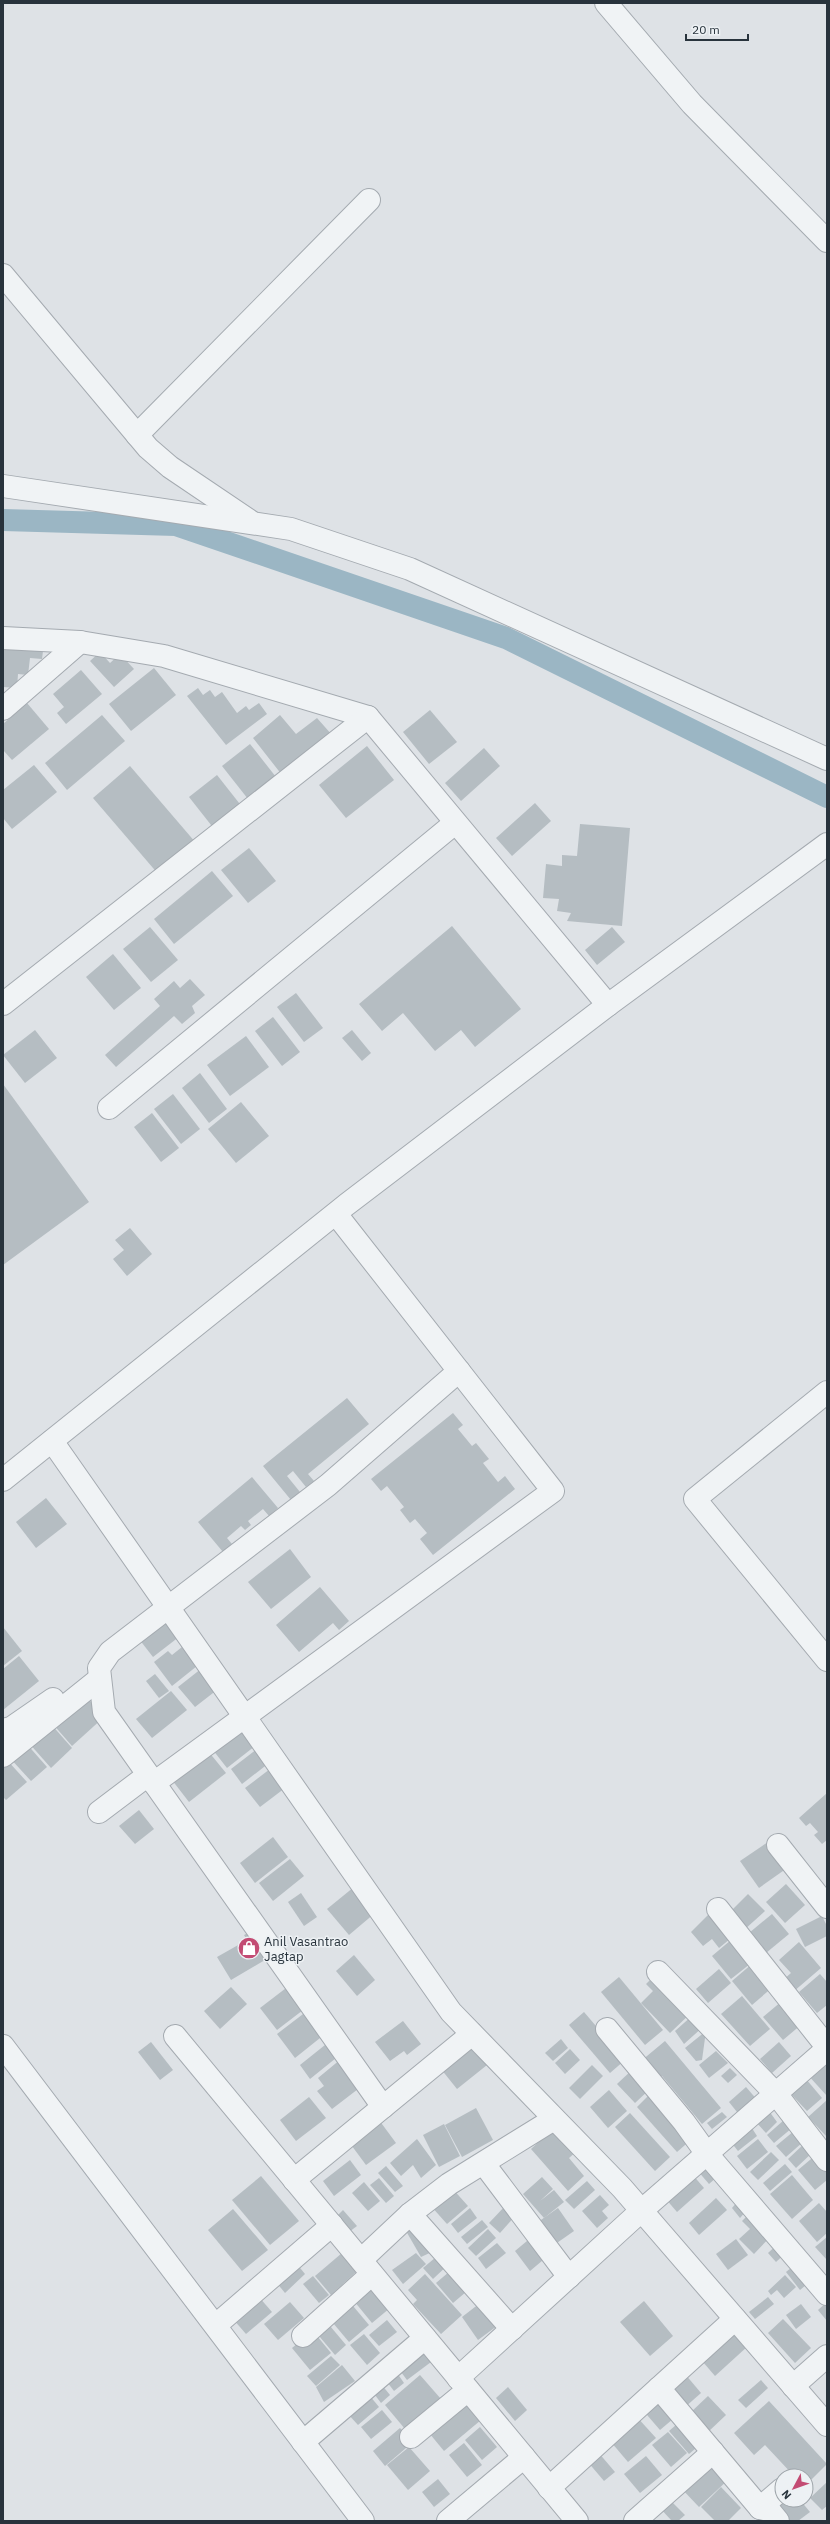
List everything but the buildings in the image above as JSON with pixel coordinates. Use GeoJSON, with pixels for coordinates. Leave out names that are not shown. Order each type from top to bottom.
{"type":"FeatureCollection","features":[{"type":"Feature","properties":{"kind":"street"},"geometry":{"type":"LineString","coordinates":[[606,3],[692,104],[827,241]]}},
{"type":"Feature","properties":{"kind":"street"},"geometry":{"type":"LineString","coordinates":[[137,435],[369,200]]}},
{"type":"Feature","properties":{"kind":"street"},"geometry":{"type":"LineString","coordinates":[[3,275],[137,435],[170,467],[253,523]]}},
{"type":"Feature","properties":{"kind":"street"},"geometry":{"type":"LineString","coordinates":[[3,486],[292,529],[410,570],[827,759]]}},
{"type":"Feature","properties":{"kind":"street"},"geometry":{"type":"LineString","coordinates":[[3,638],[80,642],[164,656],[368,717],[608,1005]]}},
{"type":"Feature","properties":{"kind":"street"},"geometry":{"type":"LineString","coordinates":[[3,709],[80,642]]}},
{"type":"Feature","properties":{"kind":"street"},"geometry":{"type":"LineString","coordinates":[[3,1004],[368,717]]}},
{"type":"Feature","properties":{"kind":"street"},"geometry":{"type":"LineString","coordinates":[[109,1108],[455,823]]}},
{"type":"Feature","properties":{"kind":"street"},"geometry":{"type":"LineString","coordinates":[[3,1480],[336,1214],[608,1005],[823,851]]}},
{"type":"Feature","properties":{"kind":"street"},"geometry":{"type":"LineString","coordinates":[[99,1812],[152,1779],[245,1717],[553,1491],[336,1214]]}},
{"type":"Feature","properties":{"kind":"street"},"geometry":{"type":"LineString","coordinates":[[3,1756],[99,1674],[110,1652],[328,1485],[459,1371]]}},
{"type":"Feature","properties":{"kind":"street"},"geometry":{"type":"LineString","coordinates":[[827,1392],[695,1499],[827,1660]]}},
{"type":"Feature","properties":{"kind":"street"},"geometry":{"type":"LineString","coordinates":[[52,1441],[451,2012],[642,2211],[827,2425]]}},
{"type":"Feature","properties":{"kind":"street"},"geometry":{"type":"LineString","coordinates":[[3,1730],[11,1728],[99,1674]]}},
{"type":"Feature","properties":{"kind":"street"},"geometry":{"type":"LineString","coordinates":[[99,1674],[104,1712],[383,2107]]}},
{"type":"Feature","properties":{"kind":"street"},"geometry":{"type":"LineString","coordinates":[[778,1845],[824,1898]]}},
{"type":"Feature","properties":{"kind":"street"},"geometry":{"type":"LineString","coordinates":[[411,2437],[463,2384],[512,2328],[642,2211],[777,2095],[827,2048],[718,1909]]}},
{"type":"Feature","properties":{"kind":"street"},"geometry":{"type":"LineString","coordinates":[[658,1972],[777,2095],[827,2160]]}},
{"type":"Feature","properties":{"kind":"street"},"geometry":{"type":"LineString","coordinates":[[607,2029],[684,2122],[707,2154],[827,2294]]}},
{"type":"Feature","properties":{"kind":"street"},"geometry":{"type":"LineString","coordinates":[[294,2180],[472,2034]]}},
{"type":"Feature","properties":{"kind":"street"},"geometry":{"type":"LineString","coordinates":[[175,2036],[577,2521]]}},
{"type":"Feature","properties":{"kind":"street"},"geometry":{"type":"LineString","coordinates":[[3,2046],[216,2325],[363,2521]]}},
{"type":"Feature","properties":{"kind":"street"},"geometry":{"type":"LineString","coordinates":[[303,2336],[367,2267],[410,2214],[449,2184],[484,2164],[554,2119]]}},
{"type":"Feature","properties":{"kind":"street"},"geometry":{"type":"LineString","coordinates":[[484,2164],[569,2277]]}},
{"type":"Feature","properties":{"kind":"street"},"geometry":{"type":"LineString","coordinates":[[410,2214],[512,2328]]}},
{"type":"Feature","properties":{"kind":"street"},"geometry":{"type":"LineString","coordinates":[[216,2325],[332,2225]]}},
{"type":"Feature","properties":{"kind":"street"},"geometry":{"type":"LineString","coordinates":[[549,2488],[735,2320]]}},
{"type":"Feature","properties":{"kind":"street"},"geometry":{"type":"LineString","coordinates":[[303,2442],[425,2338]]}},
{"type":"Feature","properties":{"kind":"street"},"geometry":{"type":"LineString","coordinates":[[793,2386],[827,2356]]}},
{"type":"Feature","properties":{"kind":"street"},"geometry":{"type":"LineString","coordinates":[[659,2388],[766,2515],[774,2502]]}},
{"type":"Feature","properties":{"kind":"street"},"geometry":{"type":"LineString","coordinates":[[635,2521],[713,2452]]}},
{"type":"Feature","properties":{"kind":"street"},"geometry":{"type":"LineString","coordinates":[[448,2521],[524,2457]]}},
{"type":"Feature","properties":{"kind":"waterway"},"geometry":{"type":"LineString","coordinates":[[3,520],[176,525],[506,638],[827,797]]}},
{"type":"Feature","properties":{"kind":"place","name":"Anil Vasantrao Jagtap"},"geometry":{"type":"Point","coordinates":[249,1948]}}]}
